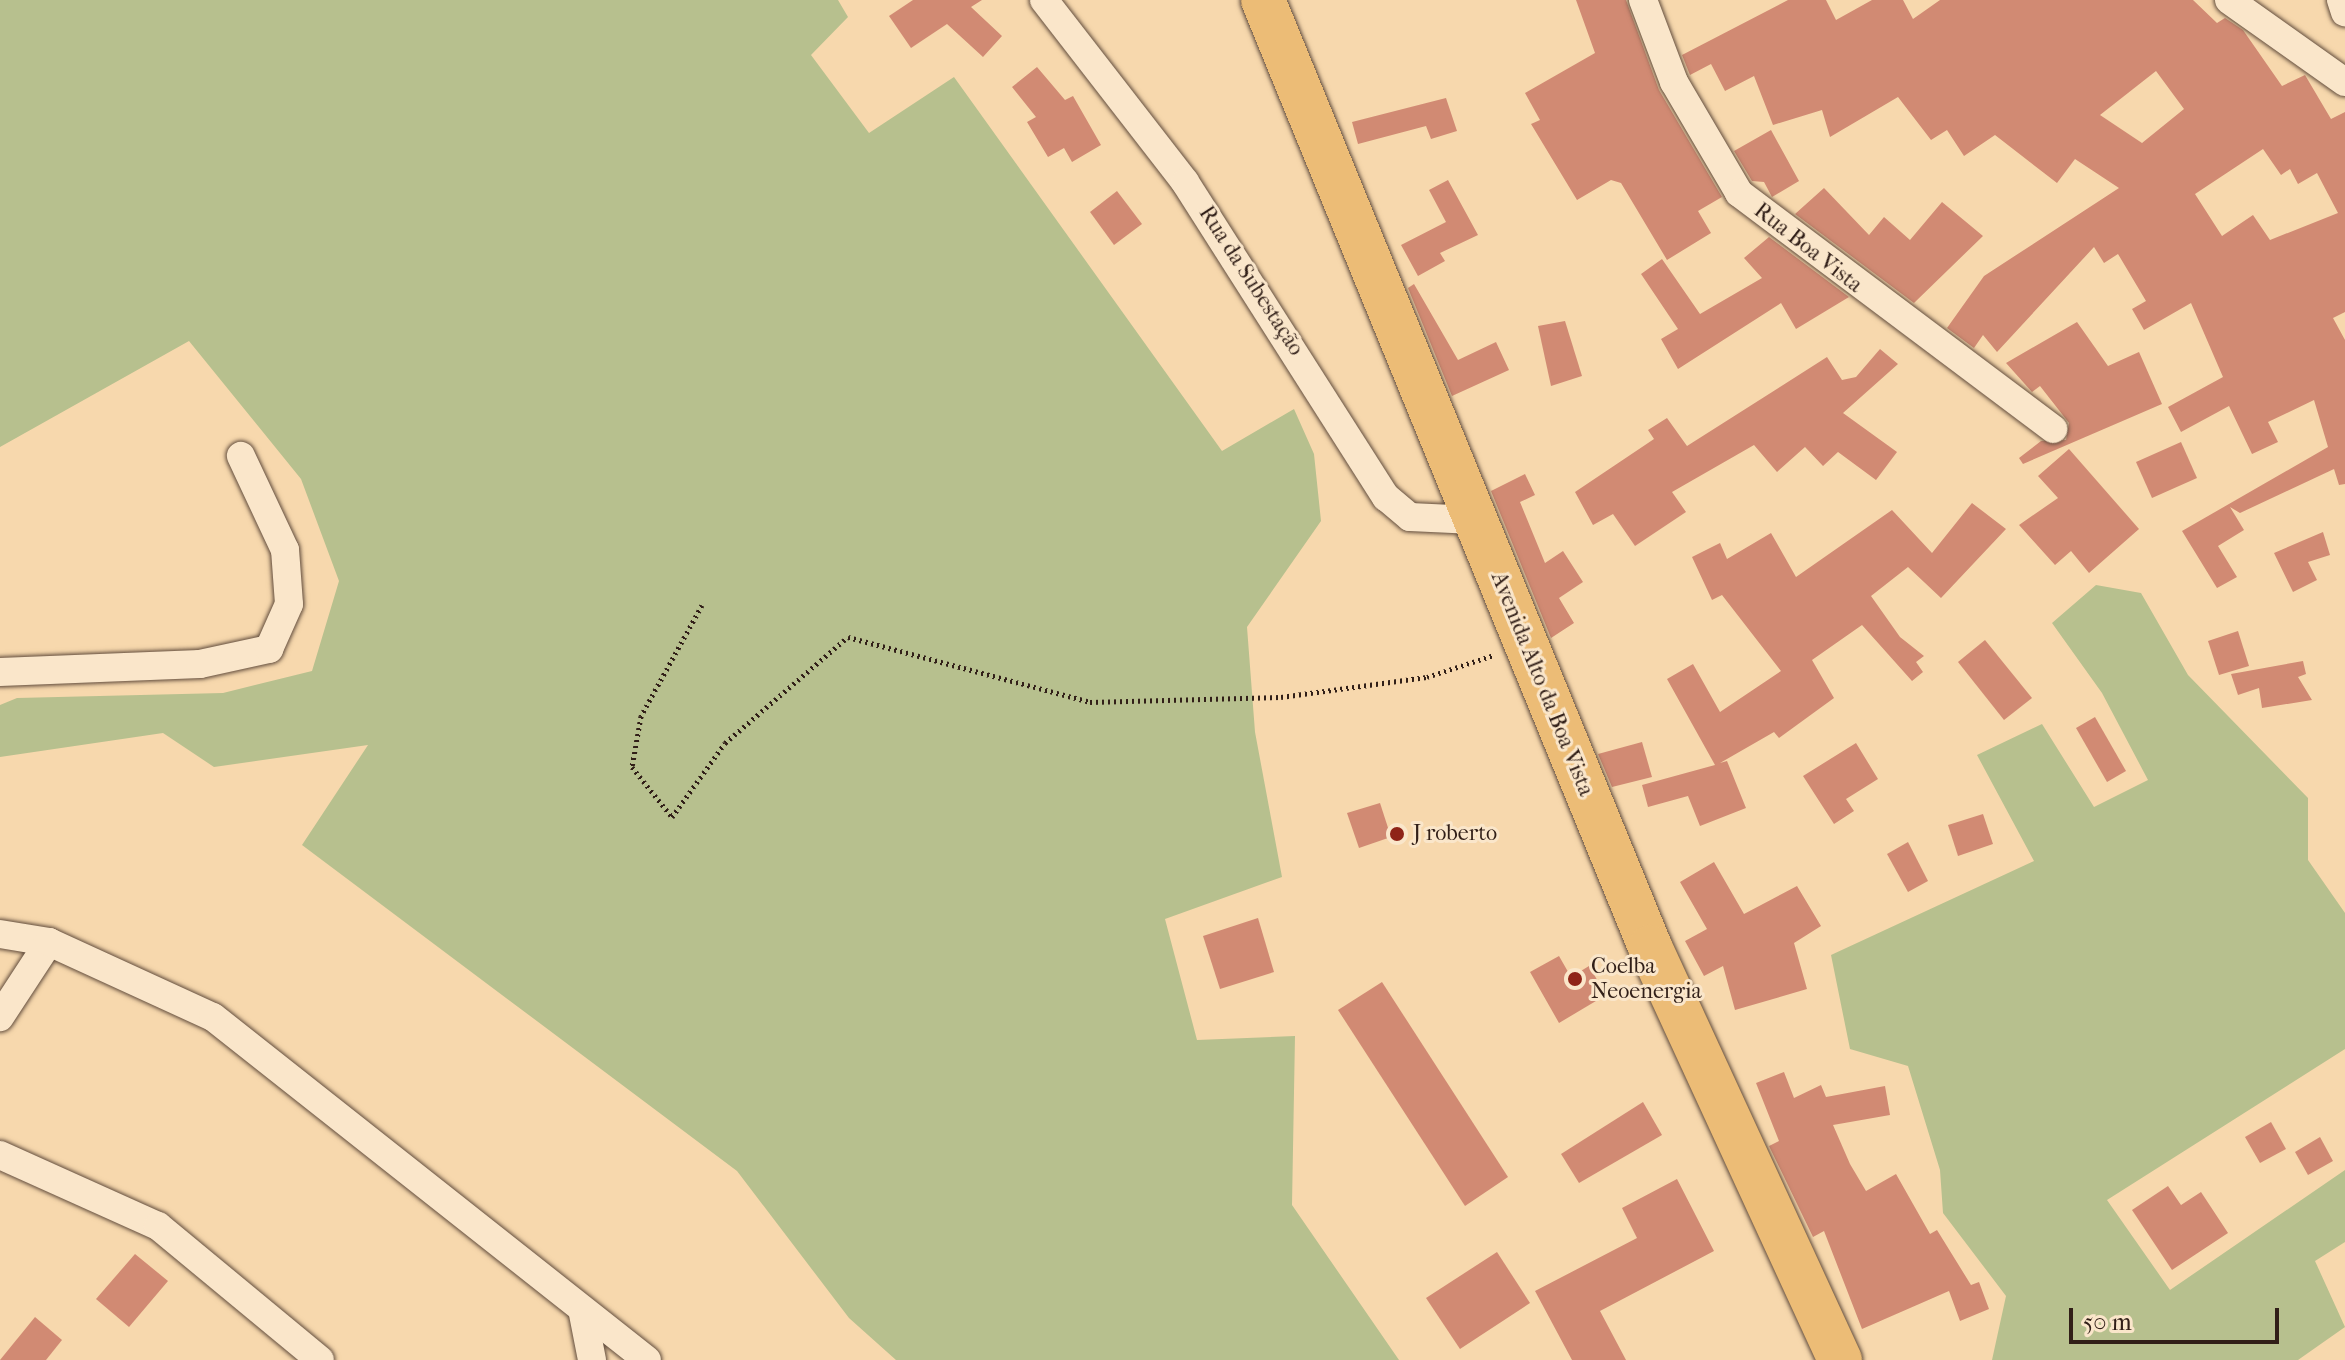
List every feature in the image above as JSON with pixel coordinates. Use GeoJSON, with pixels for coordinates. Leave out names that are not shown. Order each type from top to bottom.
{"type":"FeatureCollection","features":[{"type":"Feature","properties":{"kind":"main road","name":"Avenida Alto da Boa Vista"},"geometry":{"type":"LineString","coordinates":[[1263,0],[1650,947],[1840,1360]]}},
{"type":"Feature","properties":{"kind":"street","name":"Rua da Subestação"},"geometry":{"type":"LineString","coordinates":[[1044,0],[1185,182],[1386,497],[1410,517],[1474,520]]}},
{"type":"Feature","properties":{"kind":"street","name":"Rua Boa Vista"},"geometry":{"type":"LineString","coordinates":[[1643,0],[1674,82],[1739,193],[2053,429]]}},
{"type":"Feature","properties":{"kind":"street"},"geometry":{"type":"LineString","coordinates":[[2229,0],[2345,82]]}},
{"type":"Feature","properties":{"kind":"street"},"geometry":{"type":"LineString","coordinates":[[2341,0],[2345,12]]}},
{"type":"Feature","properties":{"kind":"street"},"geometry":{"type":"LineString","coordinates":[[0,672],[200,664],[269,649],[289,604],[285,550],[241,456]]}},
{"type":"Feature","properties":{"kind":"street"},"geometry":{"type":"LineString","coordinates":[[0,934],[49,942],[213,1017],[583,1314],[647,1360]]}},
{"type":"Feature","properties":{"kind":"street"},"geometry":{"type":"LineString","coordinates":[[0,1017],[49,942]]}},
{"type":"Feature","properties":{"kind":"street"},"geometry":{"type":"LineString","coordinates":[[0,1155],[158,1226],[320,1360]]}},
{"type":"Feature","properties":{"kind":"street"},"geometry":{"type":"LineString","coordinates":[[583,1314],[592,1360]]}},
{"type":"Feature","properties":{"kind":"path"},"geometry":{"type":"LineString","coordinates":[[702,605],[641,716],[632,767],[672,817],[725,743],[848,637],[1090,702],[1281,697],[1427,677],[1527,645]]}},
{"type":"Feature","properties":{"kind":"green space"},"geometry":{"type":"Polygon","coordinates":[[[0,0],[838,0],[848,17],[811,55],[869,133],[954,77],[1222,451],[1294,409],[1314,454],[1321,521],[1247,627],[1255,732],[1282,877],[1165,919],[1197,1040],[1295,1036],[1292,1205],[1399,1360],[896,1360],[849,1318],[737,1171],[302,845],[368,745],[214,767],[163,733],[0,757],[0,705],[17,698],[223,693],[312,671],[339,581],[301,479],[189,341],[0,447],[0,0]]]}},
{"type":"Feature","properties":{"kind":"green space"},"geometry":{"type":"Polygon","coordinates":[[[2096,585],[2141,593],[2188,675],[2308,798],[2308,860],[2345,913],[2345,1049],[2107,1200],[2170,1290],[2345,1170],[2345,1242],[2315,1261],[2345,1327],[2298,1360],[1992,1360],[2006,1296],[1943,1213],[1940,1170],[1908,1066],[1850,1049],[1831,955],[2034,861],[1977,755],[2042,724],[2094,807],[2148,780],[2102,693],[2052,623],[2096,585]]]}},
{"type":"Feature","properties":{"kind":"building"},"geometry":{"type":"Polygon","coordinates":[[[913,0],[982,0],[971,7],[1002,36],[983,57],[947,24],[911,48],[889,16],[913,0]]]}},
{"type":"Feature","properties":{"kind":"building"},"geometry":{"type":"Polygon","coordinates":[[[1576,0],[1626,0],[1659,90],[1722,197],[1698,211],[1711,233],[1667,260],[1621,183],[1611,180],[1577,200],[1531,124],[1540,120],[1525,93],[1595,53],[1576,0]]]}},
{"type":"Feature","properties":{"kind":"building"},"geometry":{"type":"Polygon","coordinates":[[[1788,0],[1826,0],[1836,20],[1872,0],[1903,0],[1913,19],[1940,0],[2193,0],[2217,23],[2225,18],[2243,30],[2282,86],[2305,75],[2331,119],[2345,112],[2345,312],[2333,318],[2345,340],[2345,484],[2339,485],[2334,469],[2240,513],[2230,507],[2244,530],[2218,546],[2237,577],[2217,588],[2182,531],[2328,447],[2314,400],[2268,422],[2278,442],[2252,454],[2229,406],[2181,432],[2168,407],[2223,377],[2191,303],[2144,330],[2132,309],[2146,301],[2118,254],[2104,263],[2094,247],[1997,352],[1983,335],[1974,348],[1947,328],[1984,276],[2119,188],[2075,159],[2057,183],[1995,135],[1964,156],[1947,130],[1931,140],[1898,97],[1830,137],[1822,110],[1773,125],[1754,76],[1725,91],[1711,64],[1690,75],[1682,55],[1788,0]],[[2156,71],[2100,115],[2142,143],[2184,109],[2156,71]],[[2263,149],[2195,194],[2222,236],[2253,215],[2270,240],[2338,213],[2317,173],[2298,184],[2290,169],[2281,175],[2263,149]]]}},
{"type":"Feature","properties":{"kind":"building"},"geometry":{"type":"Polygon","coordinates":[[[1037,67],[1065,100],[1073,96],[1101,145],[1072,162],[1064,148],[1048,157],[1027,122],[1036,117],[1012,87],[1037,67]]]}},
{"type":"Feature","properties":{"kind":"building"},"geometry":{"type":"Polygon","coordinates":[[[1446,98],[1457,131],[1431,139],[1426,126],[1358,144],[1352,122],[1446,98]]]}},
{"type":"Feature","properties":{"kind":"building"},"geometry":{"type":"Polygon","coordinates":[[[1771,130],[1799,181],[1772,197],[1764,182],[1752,181],[1734,151],[1771,130]]]}},
{"type":"Feature","properties":{"kind":"building"},"geometry":{"type":"Polygon","coordinates":[[[1448,180],[1478,235],[1440,253],[1445,261],[1418,276],[1401,245],[1446,222],[1429,190],[1448,180]]]}},
{"type":"Feature","properties":{"kind":"building"},"geometry":{"type":"Polygon","coordinates":[[[1824,188],[1869,235],[1884,217],[1910,240],[1942,202],[1983,236],[1914,303],[1795,214],[1824,188]]]}},
{"type":"Feature","properties":{"kind":"building"},"geometry":{"type":"Polygon","coordinates":[[[1117,191],[1142,224],[1114,245],[1090,212],[1117,191]]]}},
{"type":"Feature","properties":{"kind":"building"},"geometry":{"type":"Polygon","coordinates":[[[1769,237],[1849,297],[1796,329],[1781,303],[1678,369],[1661,339],[1678,329],[1641,274],[1662,259],[1700,314],[1762,278],[1744,258],[1769,237]]]}},
{"type":"Feature","properties":{"kind":"building"},"geometry":{"type":"Polygon","coordinates":[[[1414,284],[1458,360],[1496,342],[1509,370],[1452,396],[1408,288],[1414,284]]]}},
{"type":"Feature","properties":{"kind":"building"},"geometry":{"type":"Polygon","coordinates":[[[1565,321],[1582,376],[1551,386],[1538,326],[1565,321]]]}},
{"type":"Feature","properties":{"kind":"building"},"geometry":{"type":"Polygon","coordinates":[[[2077,322],[2108,366],[2139,352],[2162,404],[2023,464],[2019,458],[2041,441],[2066,440],[2069,423],[2040,386],[2032,392],[2006,363],[2077,322]]]}},
{"type":"Feature","properties":{"kind":"building"},"geometry":{"type":"Polygon","coordinates":[[[1880,349],[1898,364],[1843,413],[1897,452],[1876,480],[1838,452],[1823,466],[1805,447],[1777,472],[1754,445],[1672,492],[1686,512],[1635,546],[1613,514],[1593,525],[1575,492],[1654,439],[1648,430],[1667,418],[1687,446],[1827,357],[1842,380],[1856,377],[1880,349]]]}},
{"type":"Feature","properties":{"kind":"building"},"geometry":{"type":"Polygon","coordinates":[[[2181,442],[2197,478],[2152,498],[2136,462],[2181,442]]]}},
{"type":"Feature","properties":{"kind":"building"},"geometry":{"type":"Polygon","coordinates":[[[2069,449],[2139,529],[2089,573],[2071,551],[2055,565],[2019,525],[2058,498],[2038,476],[2069,449]]]}},
{"type":"Feature","properties":{"kind":"building"},"geometry":{"type":"Polygon","coordinates":[[[1525,474],[1535,495],[1520,502],[1545,563],[1563,551],[1583,582],[1559,598],[1574,623],[1551,638],[1491,491],[1525,474]]]}},
{"type":"Feature","properties":{"kind":"building"},"geometry":{"type":"Polygon","coordinates":[[[1972,503],[2006,529],[1941,598],[1908,567],[1871,596],[1900,637],[1924,656],[1916,662],[1923,672],[1912,681],[1862,625],[1812,660],[1834,698],[1779,738],[1774,732],[1720,763],[1727,761],[1746,808],[1700,826],[1688,796],[1648,807],[1642,785],[1715,765],[1667,679],[1693,664],[1720,712],[1781,671],[1722,595],[1712,600],[1692,557],[1720,543],[1727,559],[1771,533],[1796,577],[1892,510],[1932,553],[1972,503]]]}},
{"type":"Feature","properties":{"kind":"building"},"geometry":{"type":"Polygon","coordinates":[[[2323,532],[2330,555],[2308,562],[2317,580],[2293,592],[2274,553],[2323,532]]]}},
{"type":"Feature","properties":{"kind":"building"},"geometry":{"type":"Polygon","coordinates":[[[2238,631],[2249,666],[2219,675],[2208,641],[2238,631]]]}},
{"type":"Feature","properties":{"kind":"building"},"geometry":{"type":"Polygon","coordinates":[[[1985,640],[2032,698],[2004,720],[1958,662],[1985,640]]]}},
{"type":"Feature","properties":{"kind":"building"},"geometry":{"type":"Polygon","coordinates":[[[2303,661],[2306,674],[2298,677],[2312,700],[2262,708],[2259,688],[2238,695],[2231,674],[2303,661]]]}},
{"type":"Feature","properties":{"kind":"building"},"geometry":{"type":"Polygon","coordinates":[[[2095,717],[2126,771],[2107,782],[2076,728],[2095,717]]]}},
{"type":"Feature","properties":{"kind":"building"},"geometry":{"type":"Polygon","coordinates":[[[1642,742],[1652,777],[1612,787],[1598,754],[1642,742]]]}},
{"type":"Feature","properties":{"kind":"building"},"geometry":{"type":"Polygon","coordinates":[[[1856,743],[1878,779],[1846,799],[1854,811],[1834,824],[1803,776],[1856,743]]]}},
{"type":"Feature","properties":{"kind":"building"},"geometry":{"type":"Polygon","coordinates":[[[1380,803],[1391,837],[1359,848],[1347,813],[1380,803]]]}},
{"type":"Feature","properties":{"kind":"building"},"geometry":{"type":"Polygon","coordinates":[[[1983,814],[1993,844],[1958,856],[1948,825],[1983,814]]]}},
{"type":"Feature","properties":{"kind":"building"},"geometry":{"type":"Polygon","coordinates":[[[1908,842],[1928,881],[1908,892],[1887,854],[1908,842]]]}},
{"type":"Feature","properties":{"kind":"building"},"geometry":{"type":"Polygon","coordinates":[[[1714,862],[1744,914],[1797,886],[1821,926],[1794,943],[1807,989],[1735,1010],[1723,966],[1704,976],[1685,941],[1707,929],[1680,882],[1714,862]]]}},
{"type":"Feature","properties":{"kind":"building"},"geometry":{"type":"Polygon","coordinates":[[[1258,918],[1274,972],[1220,989],[1203,936],[1258,918]]]}},
{"type":"Feature","properties":{"kind":"building"},"geometry":{"type":"Polygon","coordinates":[[[1559,956],[1571,977],[1589,966],[1606,995],[1559,1023],[1530,972],[1559,956]]]}},
{"type":"Feature","properties":{"kind":"building"},"geometry":{"type":"Polygon","coordinates":[[[1382,982],[1508,1177],[1465,1206],[1338,1010],[1382,982]]]}},
{"type":"Feature","properties":{"kind":"building"},"geometry":{"type":"Polygon","coordinates":[[[1784,1072],[1794,1098],[1821,1085],[1826,1097],[1885,1086],[1890,1115],[1833,1125],[1850,1164],[1866,1191],[1896,1174],[1930,1234],[1937,1230],[1971,1285],[1979,1282],[1989,1309],[1960,1321],[1949,1291],[1862,1329],[1824,1231],[1813,1237],[1769,1146],[1779,1141],[1756,1083],[1784,1072]]]}},
{"type":"Feature","properties":{"kind":"building"},"geometry":{"type":"Polygon","coordinates":[[[1643,1102],[1662,1135],[1579,1183],[1561,1154],[1643,1102]]]}},
{"type":"Feature","properties":{"kind":"building"},"geometry":{"type":"Polygon","coordinates":[[[2271,1122],[2286,1149],[2260,1163],[2245,1137],[2271,1122]]]}},
{"type":"Feature","properties":{"kind":"building"},"geometry":{"type":"Polygon","coordinates":[[[2320,1137],[2333,1161],[2308,1175],[2295,1152],[2320,1137]]]}},
{"type":"Feature","properties":{"kind":"building"},"geometry":{"type":"Polygon","coordinates":[[[1677,1179],[1714,1251],[1600,1311],[1626,1360],[1572,1360],[1535,1291],[1637,1238],[1622,1208],[1677,1179]]]}},
{"type":"Feature","properties":{"kind":"building"},"geometry":{"type":"Polygon","coordinates":[[[2168,1186],[2181,1205],[2201,1192],[2228,1233],[2172,1270],[2132,1210],[2168,1186]]]}},
{"type":"Feature","properties":{"kind":"building"},"geometry":{"type":"Polygon","coordinates":[[[1497,1252],[1530,1303],[1460,1349],[1426,1298],[1497,1252]]]}},
{"type":"Feature","properties":{"kind":"building"},"geometry":{"type":"Polygon","coordinates":[[[135,1254],[168,1281],[129,1327],[96,1299],[135,1254]]]}},
{"type":"Feature","properties":{"kind":"building"},"geometry":{"type":"Polygon","coordinates":[[[35,1317],[62,1340],[46,1360],[0,1360],[35,1317]]]}},
{"type":"Feature","properties":{"kind":"place","name":"J roberto"},"geometry":{"type":"Point","coordinates":[1397,834]}},
{"type":"Feature","properties":{"kind":"place","name":"Coelba Neoenergia"},"geometry":{"type":"Point","coordinates":[1575,979]}}]}
